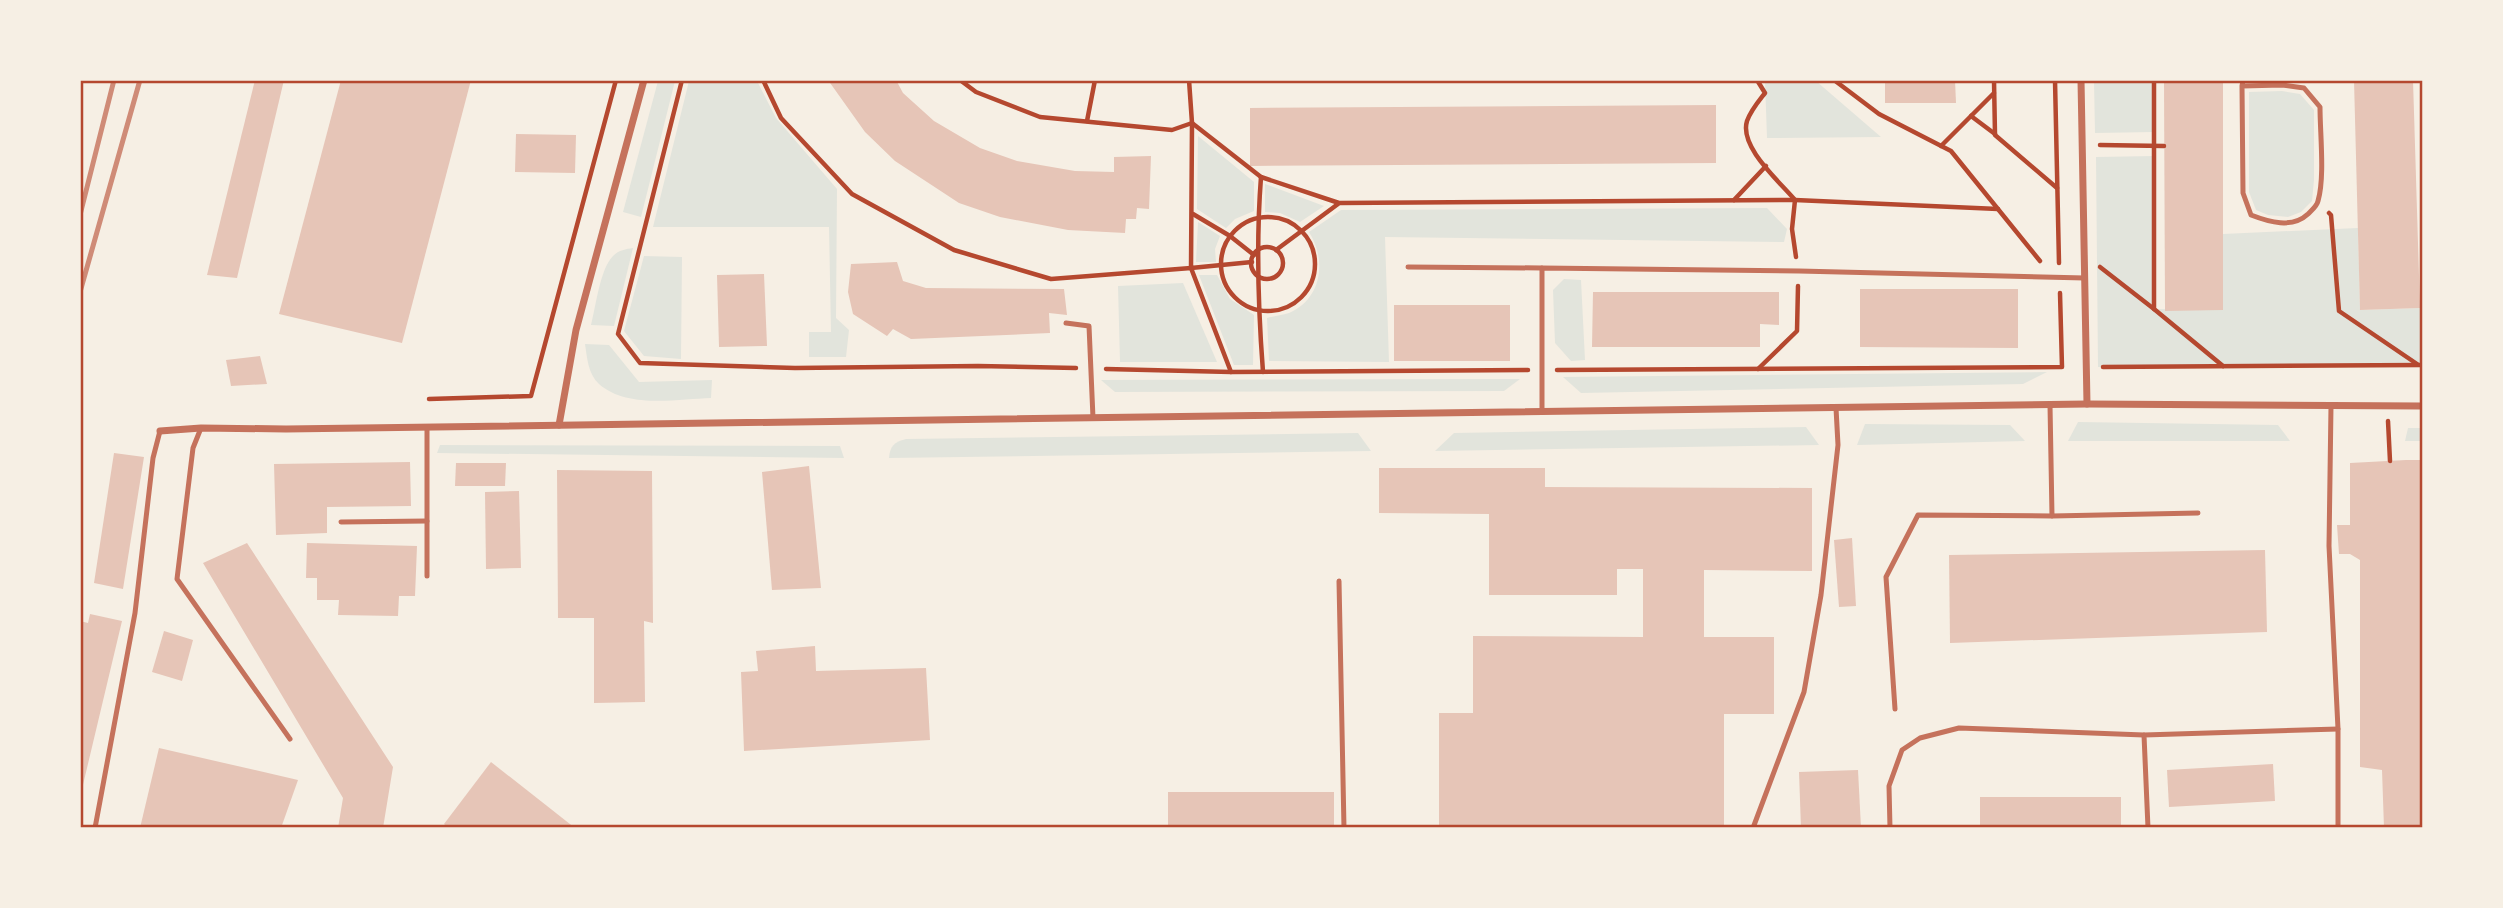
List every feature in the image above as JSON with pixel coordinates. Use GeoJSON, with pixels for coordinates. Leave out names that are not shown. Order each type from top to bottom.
{"type":"FeatureCollection","features":[{"type":"Feature","properties":{"kind":"street"},"geometry":{"type":"LineString","coordinates":[[559,425],[576,330],[644,80]]}},
{"type":"Feature","properties":{"kind":"street"},"geometry":{"type":"LineString","coordinates":[[2081,80],[2087,404]]}},
{"type":"Feature","properties":{"kind":"street"},"geometry":{"type":"LineString","coordinates":[[160,430],[2087,404],[2331,407],[2423,405]]}},
{"type":"Feature","properties":{"kind":"lane"},"geometry":{"type":"LineString","coordinates":[[2242,83],[2304,88],[2320,107],[2318,204],[2304,218],[2289,224],[2266,221],[2251,215],[2243,193],[2242,83]]}},
{"type":"Feature","properties":{"kind":"lane"},"geometry":{"type":"LineString","coordinates":[[1408,267],[1799,271],[2085,278]]}},
{"type":"Feature","properties":{"kind":"lane"},"geometry":{"type":"LineString","coordinates":[[1542,268],[1542,412]]}},
{"type":"Feature","properties":{"kind":"lane"},"geometry":{"type":"LineString","coordinates":[[1066,323],[1089,326],[1093,418]]}},
{"type":"Feature","properties":{"kind":"lane"},"geometry":{"type":"LineString","coordinates":[[2050,405],[2052,516]]}},
{"type":"Feature","properties":{"kind":"lane"},"geometry":{"type":"LineString","coordinates":[[2331,407],[2329,546],[2337,729],[2338,828]]}},
{"type":"Feature","properties":{"kind":"lane"},"geometry":{"type":"LineString","coordinates":[[1753,828],[1804,692],[1821,595],[1837,459],[1836,408]]}},
{"type":"Feature","properties":{"kind":"lane"},"geometry":{"type":"LineString","coordinates":[[427,427],[427,576]]}},
{"type":"Feature","properties":{"kind":"lane"},"geometry":{"type":"LineString","coordinates":[[201,428],[193,448],[177,579],[290,739]]}},
{"type":"Feature","properties":{"kind":"lane"},"geometry":{"type":"LineString","coordinates":[[95,828],[135,613],[153,458],[160,430]]}},
{"type":"Feature","properties":{"kind":"lane"},"geometry":{"type":"LineString","coordinates":[[1895,709],[1886,578],[1918,515],[2199,513]]}},
{"type":"Feature","properties":{"kind":"lane"},"geometry":{"type":"LineString","coordinates":[[341,522],[427,521]]}},
{"type":"Feature","properties":{"kind":"lane"},"geometry":{"type":"LineString","coordinates":[[1339,581],[1344,828]]}},
{"type":"Feature","properties":{"kind":"lane"},"geometry":{"type":"LineString","coordinates":[[1890,828],[1889,786],[1902,751],[1920,738],[1959,728],[2144,735],[2337,729]]}},
{"type":"Feature","properties":{"kind":"lane"},"geometry":{"type":"LineString","coordinates":[[2144,735],[2148,828]]}},
{"type":"Feature","properties":{"kind":"path"},"geometry":{"type":"LineString","coordinates":[[429,398],[531,396],[616,80]]}},
{"type":"Feature","properties":{"kind":"path"},"geometry":{"type":"LineString","coordinates":[[682,80],[618,334],[640,363],[794,368],[978,366],[1231,372],[2063,367],[2056,80]]}},
{"type":"Feature","properties":{"kind":"path"},"geometry":{"type":"LineString","coordinates":[[763,80],[782,118],[852,194],[954,250],[1051,279],[1252,262]]}},
{"type":"Feature","properties":{"kind":"path"},"geometry":{"type":"LineString","coordinates":[[960,80],[976,92],[1040,117],[1172,130],[1192,123]]}},
{"type":"Feature","properties":{"kind":"path"},"geometry":{"type":"LineString","coordinates":[[1087,121],[1095,80]]}},
{"type":"Feature","properties":{"kind":"path"},"geometry":{"type":"LineString","coordinates":[[1189,80],[1192,123],[1191,268],[1231,372]]}},
{"type":"Feature","properties":{"kind":"path"},"geometry":{"type":"LineString","coordinates":[[1757,80],[1765,93],[1752,109],[1746,124],[1748,144],[1795,200],[1792,229],[1799,271],[1797,331],[1758,369]]}},
{"type":"Feature","properties":{"kind":"path"},"geometry":{"type":"LineString","coordinates":[[1834,80],[1879,114],[1951,151],[2040,261],[2097,264],[2223,366]]}},
{"type":"Feature","properties":{"kind":"path"},"geometry":{"type":"LineString","coordinates":[[1994,80],[1995,135]]}},
{"type":"Feature","properties":{"kind":"path"},"geometry":{"type":"LineString","coordinates":[[2154,80],[2154,309]]}},
{"type":"Feature","properties":{"kind":"path"},"geometry":{"type":"LineString","coordinates":[[1941,146],[1995,93]]}},
{"type":"Feature","properties":{"kind":"path"},"geometry":{"type":"LineString","coordinates":[[1971,116],[2058,188]]}},
{"type":"Feature","properties":{"kind":"path"},"geometry":{"type":"LineString","coordinates":[[1192,123],[1261,177],[1339,203],[1795,200],[1998,209]]}},
{"type":"Feature","properties":{"kind":"path"},"geometry":{"type":"LineString","coordinates":[[2095,145],[2164,146]]}},
{"type":"Feature","properties":{"kind":"path"},"geometry":{"type":"LineString","coordinates":[[1734,200],[1766,166]]}},
{"type":"Feature","properties":{"kind":"path"},"geometry":{"type":"LineString","coordinates":[[1261,177],[1258,219],[1263,372]]}},
{"type":"Feature","properties":{"kind":"path"},"geometry":{"type":"LineString","coordinates":[[1276,250],[1339,203]]}},
{"type":"Feature","properties":{"kind":"path"},"geometry":{"type":"LineString","coordinates":[[2318,204],[2331,215],[2339,311],[2420,365]]}},
{"type":"Feature","properties":{"kind":"path"},"geometry":{"type":"LineString","coordinates":[[1192,213],[1230,236],[1254,255]]}},
{"type":"Feature","properties":{"kind":"path"},"geometry":{"type":"LineString","coordinates":[[1276,218],[1290,222],[1302,231],[1311,243],[1315,257],[1310,285],[1301,297],[1290,306],[1276,310],[1259,310],[1237,299],[1228,289],[1223,277],[1224,249],[1230,236],[1239,228],[1258,219],[1276,218]]}},
{"type":"Feature","properties":{"kind":"path"},"geometry":{"type":"LineString","coordinates":[[1267,247],[1276,250],[1283,263],[1279,273],[1271,278],[1259,277],[1253,270],[1254,255],[1267,247]]}},
{"type":"Feature","properties":{"kind":"path"},"geometry":{"type":"LineString","coordinates":[[2098,367],[2420,365]]}},
{"type":"Feature","properties":{"kind":"path"},"geometry":{"type":"LineString","coordinates":[[2388,441],[2390,461]]}},
{"type":"Feature","properties":{"kind":"shaded area"},"geometry":{"type":"Polygon","coordinates":[[[658,81],[675,81],[641,217],[623,212],[658,81]]]}},
{"type":"Feature","properties":{"kind":"shaded area"},"geometry":{"type":"Polygon","coordinates":[[[689,81],[757,81],[776,118],[837,189],[836,318],[849,330],[846,357],[809,357],[809,332],[831,332],[829,227],[653,227],[689,81]]]}},
{"type":"Feature","properties":{"kind":"shaded area"},"geometry":{"type":"Polygon","coordinates":[[[1765,81],[1816,81],[1881,137],[1767,138],[1765,81]]]}},
{"type":"Feature","properties":{"kind":"shaded area"},"geometry":{"type":"Polygon","coordinates":[[[2094,81],[2154,81],[2154,132],[2095,133],[2094,81]]]}},
{"type":"Feature","properties":{"kind":"shaded area"},"geometry":{"type":"Polygon","coordinates":[[[2282,91],[2300,94],[2314,110],[2312,201],[2301,212],[2288,217],[2268,215],[2256,210],[2249,192],[2249,92],[2282,91]]]}},
{"type":"Feature","properties":{"kind":"shaded area"},"geometry":{"type":"Polygon","coordinates":[[[1198,136],[1254,182],[1254,211],[1235,219],[1226,228],[1197,209],[1198,136]]]}},
{"type":"Feature","properties":{"kind":"shaded area"},"geometry":{"type":"Polygon","coordinates":[[[2154,156],[2155,309],[2223,310],[2223,234],[2358,228],[2360,310],[2420,308],[2422,365],[2098,367],[2096,157],[2154,156]]]}},
{"type":"Feature","properties":{"kind":"shaded area"},"geometry":{"type":"Polygon","coordinates":[[[1265,184],[1324,206],[1300,222],[1280,213],[1265,212],[1265,184]]]}},
{"type":"Feature","properties":{"kind":"shaded area"},"geometry":{"type":"Polygon","coordinates":[[[1767,208],[1787,229],[1784,242],[1385,237],[1389,362],[1269,361],[1267,318],[1289,313],[1309,298],[1315,289],[1319,266],[1315,243],[1309,232],[1341,210],[1767,208]]]}},
{"type":"Feature","properties":{"kind":"shaded area"},"geometry":{"type":"Polygon","coordinates":[[[1198,222],[1220,236],[1215,249],[1216,262],[1196,262],[1198,222]]]}},
{"type":"Feature","properties":{"kind":"shaded area"},"geometry":{"type":"Polygon","coordinates":[[[633,248],[614,326],[591,325],[609,262],[618,252],[633,248]]]}},
{"type":"Feature","properties":{"kind":"shaded area"},"geometry":{"type":"Polygon","coordinates":[[[644,256],[682,257],[681,359],[644,356],[624,331],[644,256]]]}},
{"type":"Feature","properties":{"kind":"shaded area"},"geometry":{"type":"Polygon","coordinates":[[[1199,275],[1217,275],[1230,299],[1254,315],[1253,365],[1234,365],[1199,275]]]}},
{"type":"Feature","properties":{"kind":"shaded area"},"geometry":{"type":"Polygon","coordinates":[[[1564,279],[1581,280],[1585,360],[1571,361],[1555,343],[1553,290],[1564,279]]]}},
{"type":"Feature","properties":{"kind":"shaded area"},"geometry":{"type":"Polygon","coordinates":[[[1183,283],[1217,362],[1120,362],[1118,286],[1183,283]]]}},
{"type":"Feature","properties":{"kind":"shaded area"},"geometry":{"type":"Polygon","coordinates":[[[585,344],[609,345],[639,382],[712,380],[711,398],[653,401],[610,392],[592,375],[585,344]]]}},
{"type":"Feature","properties":{"kind":"shaded area"},"geometry":{"type":"Polygon","coordinates":[[[2047,372],[2023,384],[1581,393],[1563,377],[2047,372]]]}},
{"type":"Feature","properties":{"kind":"shaded area"},"geometry":{"type":"Polygon","coordinates":[[[1520,379],[1504,391],[1115,392],[1101,380],[1520,379]]]}},
{"type":"Feature","properties":{"kind":"shaded area"},"geometry":{"type":"Polygon","coordinates":[[[2078,422],[2278,425],[2290,441],[2068,441],[2078,422]]]}},
{"type":"Feature","properties":{"kind":"shaded area"},"geometry":{"type":"Polygon","coordinates":[[[1865,424],[2010,425],[2025,441],[1857,445],[1865,424]]]}},
{"type":"Feature","properties":{"kind":"shaded area"},"geometry":{"type":"Polygon","coordinates":[[[1806,427],[1819,445],[1435,451],[1454,433],[1806,427]]]}},
{"type":"Feature","properties":{"kind":"shaded area"},"geometry":{"type":"Polygon","coordinates":[[[2408,428],[2422,428],[2422,441],[2405,441],[2408,428]]]}},
{"type":"Feature","properties":{"kind":"shaded area"},"geometry":{"type":"Polygon","coordinates":[[[1358,433],[1371,451],[889,458],[893,445],[906,439],[1358,433]]]}},
{"type":"Feature","properties":{"kind":"shaded area"},"geometry":{"type":"Polygon","coordinates":[[[440,445],[840,446],[844,458],[437,453],[440,445]]]}},
{"type":"Feature","properties":{"kind":"building"},"geometry":{"type":"Polygon","coordinates":[[[255,80],[284,80],[237,278],[207,275],[255,80]]]}},
{"type":"Feature","properties":{"kind":"building"},"geometry":{"type":"Polygon","coordinates":[[[341,80],[471,80],[402,343],[279,314],[341,80]]]}},
{"type":"Feature","properties":{"kind":"building"},"geometry":{"type":"Polygon","coordinates":[[[828,80],[896,80],[903,93],[934,121],[980,148],[1017,161],[1075,171],[1114,172],[1114,157],[1151,156],[1149,209],[1137,208],[1136,219],[1126,219],[1125,233],[1068,230],[1000,217],[959,203],[895,161],[865,132],[828,80]]]}},
{"type":"Feature","properties":{"kind":"building"},"geometry":{"type":"Polygon","coordinates":[[[1885,80],[1955,80],[1956,103],[1885,103],[1885,80]]]}},
{"type":"Feature","properties":{"kind":"building"},"geometry":{"type":"Polygon","coordinates":[[[2164,80],[2223,80],[2223,310],[2165,311],[2164,80]]]}},
{"type":"Feature","properties":{"kind":"building"},"geometry":{"type":"Polygon","coordinates":[[[2354,80],[2413,80],[2420,308],[2360,310],[2354,80]]]}},
{"type":"Feature","properties":{"kind":"building"},"geometry":{"type":"Polygon","coordinates":[[[1716,105],[1716,163],[1250,166],[1250,108],[1716,105]]]}},
{"type":"Feature","properties":{"kind":"building"},"geometry":{"type":"Polygon","coordinates":[[[516,134],[576,135],[575,173],[515,172],[516,134]]]}},
{"type":"Feature","properties":{"kind":"building"},"geometry":{"type":"Polygon","coordinates":[[[897,262],[903,281],[926,288],[1064,289],[1067,315],[1049,313],[1050,333],[911,339],[893,329],[887,336],[853,314],[848,292],[851,264],[897,262]]]}},
{"type":"Feature","properties":{"kind":"building"},"geometry":{"type":"Polygon","coordinates":[[[764,274],[767,346],[719,347],[717,275],[764,274]]]}},
{"type":"Feature","properties":{"kind":"building"},"geometry":{"type":"Polygon","coordinates":[[[1860,289],[2018,289],[2018,348],[1860,347],[1860,289]]]}},
{"type":"Feature","properties":{"kind":"building"},"geometry":{"type":"Polygon","coordinates":[[[1593,292],[1779,292],[1779,325],[1760,324],[1760,347],[1592,347],[1593,292]]]}},
{"type":"Feature","properties":{"kind":"building"},"geometry":{"type":"Polygon","coordinates":[[[1394,305],[1510,305],[1510,361],[1394,361],[1394,305]]]}},
{"type":"Feature","properties":{"kind":"building"},"geometry":{"type":"Polygon","coordinates":[[[260,356],[267,384],[231,386],[226,360],[260,356]]]}},
{"type":"Feature","properties":{"kind":"building"},"geometry":{"type":"Polygon","coordinates":[[[114,453],[144,457],[123,589],[94,583],[114,453]]]}},
{"type":"Feature","properties":{"kind":"building"},"geometry":{"type":"Polygon","coordinates":[[[2422,460],[2422,828],[2384,828],[2382,770],[2360,767],[2360,560],[2350,554],[2339,554],[2337,525],[2350,525],[2350,463],[2422,460]]]}},
{"type":"Feature","properties":{"kind":"building"},"geometry":{"type":"Polygon","coordinates":[[[410,462],[411,506],[327,507],[327,533],[276,535],[274,464],[410,462]]]}},
{"type":"Feature","properties":{"kind":"building"},"geometry":{"type":"Polygon","coordinates":[[[456,463],[506,463],[505,486],[455,486],[456,463]]]}},
{"type":"Feature","properties":{"kind":"building"},"geometry":{"type":"Polygon","coordinates":[[[809,466],[821,588],[772,590],[762,472],[809,466]]]}},
{"type":"Feature","properties":{"kind":"building"},"geometry":{"type":"Polygon","coordinates":[[[1379,468],[1545,468],[1545,487],[1812,488],[1812,571],[1704,570],[1704,637],[1774,637],[1774,714],[1724,714],[1724,828],[1439,828],[1439,713],[1473,713],[1473,636],[1643,637],[1643,569],[1617,569],[1617,595],[1489,595],[1489,514],[1379,513],[1379,468]]]}},
{"type":"Feature","properties":{"kind":"building"},"geometry":{"type":"Polygon","coordinates":[[[557,470],[652,471],[653,623],[644,621],[645,702],[594,703],[594,618],[558,618],[557,470]]]}},
{"type":"Feature","properties":{"kind":"building"},"geometry":{"type":"Polygon","coordinates":[[[519,491],[521,568],[486,569],[485,492],[519,491]]]}},
{"type":"Feature","properties":{"kind":"building"},"geometry":{"type":"Polygon","coordinates":[[[1852,538],[1856,606],[1839,607],[1834,540],[1852,538]]]}},
{"type":"Feature","properties":{"kind":"building"},"geometry":{"type":"Polygon","coordinates":[[[247,543],[393,767],[383,828],[338,828],[343,798],[203,563],[247,543]]]}},
{"type":"Feature","properties":{"kind":"building"},"geometry":{"type":"Polygon","coordinates":[[[307,543],[417,546],[415,596],[399,596],[398,616],[338,615],[339,600],[317,600],[317,578],[306,578],[307,543]]]}},
{"type":"Feature","properties":{"kind":"building"},"geometry":{"type":"Polygon","coordinates":[[[2265,550],[2267,632],[1950,643],[1949,555],[2265,550]]]}},
{"type":"Feature","properties":{"kind":"building"},"geometry":{"type":"Polygon","coordinates":[[[90,614],[122,621],[82,789],[80,621],[88,623],[90,614]]]}},
{"type":"Feature","properties":{"kind":"building"},"geometry":{"type":"Polygon","coordinates":[[[164,631],[193,640],[182,681],[152,672],[164,631]]]}},
{"type":"Feature","properties":{"kind":"building"},"geometry":{"type":"Polygon","coordinates":[[[815,646],[816,671],[926,668],[930,740],[744,751],[741,672],[758,671],[756,651],[815,646]]]}},
{"type":"Feature","properties":{"kind":"building"},"geometry":{"type":"Polygon","coordinates":[[[159,748],[298,780],[281,828],[140,828],[159,748]]]}},
{"type":"Feature","properties":{"kind":"building"},"geometry":{"type":"Polygon","coordinates":[[[491,762],[575,828],[448,828],[444,824],[491,762]]]}},
{"type":"Feature","properties":{"kind":"building"},"geometry":{"type":"Polygon","coordinates":[[[2273,764],[2275,801],[2169,807],[2167,770],[2273,764]]]}},
{"type":"Feature","properties":{"kind":"building"},"geometry":{"type":"Polygon","coordinates":[[[1858,770],[1861,828],[1801,828],[1799,772],[1858,770]]]}},
{"type":"Feature","properties":{"kind":"building"},"geometry":{"type":"Polygon","coordinates":[[[1168,792],[1334,792],[1334,828],[1168,828],[1168,792]]]}},
{"type":"Feature","properties":{"kind":"building"},"geometry":{"type":"Polygon","coordinates":[[[1980,797],[2121,797],[2121,828],[1980,828],[1980,797]]]}},
{"type":"Feature","properties":{"kind":"railway"},"geometry":{"type":"LineString","coordinates":[[80,215],[114,80]]}},
{"type":"Feature","properties":{"kind":"railway"},"geometry":{"type":"LineString","coordinates":[[80,292],[140,80]]}}]}
